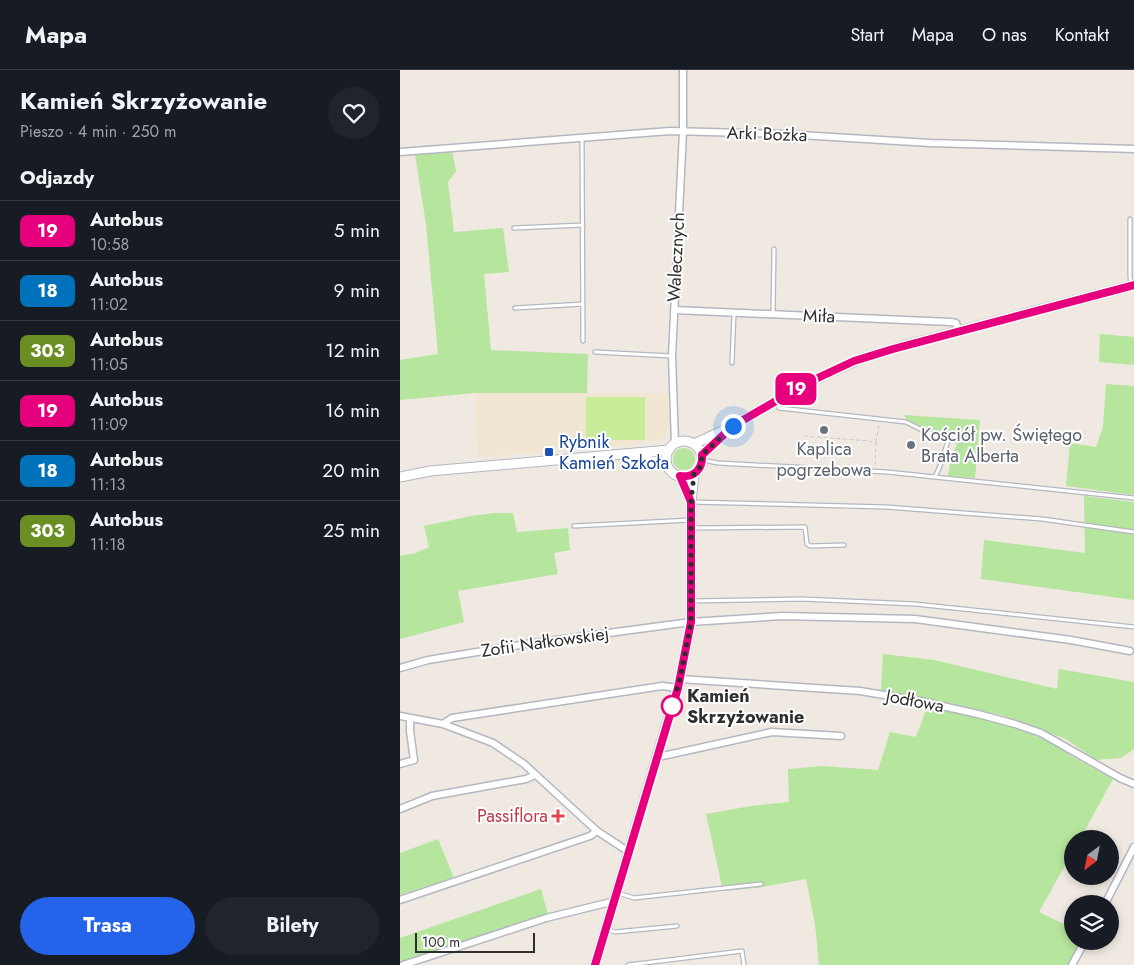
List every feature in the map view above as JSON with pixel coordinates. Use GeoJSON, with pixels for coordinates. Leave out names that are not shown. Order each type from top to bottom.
{"type":"FeatureCollection","features":[{"type":"Feature","properties":{"kind":"street","name":"Walecznych"},"geometry":{"type":"LineString","coordinates":[[672,447],[672,356],[683,132],[683,70]]}},
{"type":"Feature","properties":{"kind":"street","name":"Arki Bożka"},"geometry":{"type":"LineString","coordinates":[[400,152],[670,131],[784,134],[930,143],[1134,149]]}},
{"type":"Feature","properties":{"kind":"street"},"geometry":{"type":"LineString","coordinates":[[694,444],[733,426],[814,379],[854,361],[958,331],[1133,286]]}},
{"type":"Feature","properties":{"kind":"street","name":"Miła"},"geometry":{"type":"LineString","coordinates":[[674,310],[951,322],[956,324],[958,331]]}},
{"type":"Feature","properties":{"kind":"street"},"geometry":{"type":"LineString","coordinates":[[702,458],[733,426]]}},
{"type":"Feature","properties":{"kind":"street"},"geometry":{"type":"LineString","coordinates":[[400,477],[430,471],[627,455],[672,447],[685,441],[694,444],[699,449],[702,458],[700,468],[694,474],[687,477],[672,472],[668,465],[667,456],[672,447]]}},
{"type":"Feature","properties":{"kind":"street"},"geometry":{"type":"LineString","coordinates":[[627,455],[668,465]]}},
{"type":"Feature","properties":{"kind":"street"},"geometry":{"type":"LineString","coordinates":[[595,965],[679,684],[691,622],[691,502],[694,474]]}},
{"type":"Feature","properties":{"kind":"street"},"geometry":{"type":"LineString","coordinates":[[680,476],[691,502]]}},
{"type":"Feature","properties":{"kind":"street","name":"Zofii Nałkowskiej"},"geometry":{"type":"LineString","coordinates":[[400,668],[428,660],[526,644],[691,622],[782,616],[915,619],[1070,640],[1130,651]]}},
{"type":"Feature","properties":{"kind":"street","name":"Jodłowa"},"geometry":{"type":"LineString","coordinates":[[443,724],[452,718],[588,696],[679,684],[860,692],[920,701],[978,714],[1042,733],[1120,778],[1134,784]]}},
{"type":"Feature","properties":{"kind":"street"},"geometry":{"type":"LineString","coordinates":[[400,716],[443,724],[493,743],[516,758],[597,831],[628,852]]}},
{"type":"Feature","properties":{"kind":"street"},"geometry":{"type":"LineString","coordinates":[[400,764],[414,760],[410,718]]}},
{"type":"Feature","properties":{"kind":"street"},"geometry":{"type":"LineString","coordinates":[[658,757],[772,732],[841,736]]}},
{"type":"Feature","properties":{"kind":"street"},"geometry":{"type":"LineString","coordinates":[[400,809],[432,796],[526,779],[536,775]]}},
{"type":"Feature","properties":{"kind":"street"},"geometry":{"type":"LineString","coordinates":[[400,900],[590,836],[597,831]]}},
{"type":"Feature","properties":{"kind":"street"},"geometry":{"type":"LineString","coordinates":[[1110,895],[1134,847]]}},
{"type":"Feature","properties":{"kind":"street"},"geometry":{"type":"LineString","coordinates":[[403,965],[616,897]]}},
{"type":"Feature","properties":{"kind":"street"},"geometry":{"type":"LineString","coordinates":[[1072,965],[1080,950]]}},
{"type":"Feature","properties":{"kind":"lane"},"geometry":{"type":"LineString","coordinates":[[582,138],[583,341]]}},
{"type":"Feature","properties":{"kind":"lane"},"geometry":{"type":"LineString","coordinates":[[1130,219],[1130,276],[1133,286]]}},
{"type":"Feature","properties":{"kind":"lane"},"geometry":{"type":"LineString","coordinates":[[514,228],[583,225]]}},
{"type":"Feature","properties":{"kind":"lane"},"geometry":{"type":"LineString","coordinates":[[773,314],[774,249]]}},
{"type":"Feature","properties":{"kind":"lane"},"geometry":{"type":"LineString","coordinates":[[515,308],[583,304]]}},
{"type":"Feature","properties":{"kind":"lane"},"geometry":{"type":"LineString","coordinates":[[732,362],[734,313]]}},
{"type":"Feature","properties":{"kind":"lane"},"geometry":{"type":"LineString","coordinates":[[595,352],[672,356]]}},
{"type":"Feature","properties":{"kind":"lane"},"geometry":{"type":"LineString","coordinates":[[774,401],[779,408],[906,422],[948,441],[940,466],[934,477]]}},
{"type":"Feature","properties":{"kind":"lane"},"geometry":{"type":"LineString","coordinates":[[702,458],[718,463],[934,477],[1134,498]]}},
{"type":"Feature","properties":{"kind":"lane"},"geometry":{"type":"LineString","coordinates":[[691,502],[886,507],[1042,519],[1134,532]]}},
{"type":"Feature","properties":{"kind":"lane"},"geometry":{"type":"LineString","coordinates":[[574,526],[692,524],[804,527],[807,544],[810,546],[844,545]]}},
{"type":"Feature","properties":{"kind":"lane"},"geometry":{"type":"LineString","coordinates":[[691,601],[802,599],[915,604],[1134,627]]}},
{"type":"Feature","properties":{"kind":"lane"},"geometry":{"type":"LineString","coordinates":[[616,897],[634,898],[760,884]]}},
{"type":"Feature","properties":{"kind":"lane"},"geometry":{"type":"LineString","coordinates":[[606,929],[615,932],[677,926]]}},
{"type":"Feature","properties":{"kind":"lane"},"geometry":{"type":"LineString","coordinates":[[628,965],[742,951],[744,965]]}},
{"type":"Feature","properties":{"kind":"path"},"geometry":{"type":"LineString","coordinates":[[874,472],[879,418]]}},
{"type":"Feature","properties":{"kind":"path"},"geometry":{"type":"LineString","coordinates":[[963,433],[962,445],[956,457],[953,470],[965,472]]}},
{"type":"Feature","properties":{"kind":"path"},"geometry":{"type":"LineString","coordinates":[[804,436],[876,443]]}},
{"type":"Feature","properties":{"kind":"path"},"geometry":{"type":"LineString","coordinates":[[948,441],[962,445]]}},
{"type":"Feature","properties":{"kind":"path"},"geometry":{"type":"LineString","coordinates":[[945,452],[956,457]]}},
{"type":"Feature","properties":{"kind":"shaded area"},"geometry":{"type":"Polygon","coordinates":[[[475,393],[668,393],[669,423],[665,438],[625,446],[478,457],[475,393]]]}},
{"type":"Feature","properties":{"kind":"green space"},"geometry":{"type":"Polygon","coordinates":[[[452,151],[456,171],[448,182],[454,232],[503,228],[509,272],[484,274],[491,350],[588,354],[587,393],[475,393],[400,400],[400,360],[438,354],[426,224],[415,155],[452,151]]]}},
{"type":"Feature","properties":{"kind":"green space"},"geometry":{"type":"Polygon","coordinates":[[[1100,334],[1134,337],[1134,365],[1099,362],[1100,334]]]}},
{"type":"Feature","properties":{"kind":"green space"},"geometry":{"type":"Polygon","coordinates":[[[1106,384],[1134,386],[1134,495],[1066,486],[1070,443],[1096,447],[1103,427],[1106,384]]]}},
{"type":"Feature","properties":{"kind":"green space"},"geometry":{"type":"Polygon","coordinates":[[[586,397],[645,397],[645,440],[586,440],[586,397]]]}},
{"type":"Feature","properties":{"kind":"green space"},"geometry":{"type":"Polygon","coordinates":[[[904,415],[980,420],[975,478],[948,476],[951,457],[959,440],[957,436],[929,430],[906,419],[904,415]]]}},
{"type":"Feature","properties":{"kind":"green space"},"geometry":{"type":"Polygon","coordinates":[[[684,448],[692,451],[695,459],[692,467],[684,470],[676,467],[673,459],[676,451],[684,448]]]}},
{"type":"Feature","properties":{"kind":"green space"},"geometry":{"type":"Polygon","coordinates":[[[1084,496],[1134,502],[1134,600],[981,579],[984,540],[1085,553],[1084,496]]]}},
{"type":"Feature","properties":{"kind":"green space"},"geometry":{"type":"Polygon","coordinates":[[[494,513],[513,513],[517,532],[568,528],[570,550],[554,553],[558,574],[458,591],[464,622],[400,639],[400,556],[416,553],[429,547],[424,526],[494,513]]]}},
{"type":"Feature","properties":{"kind":"green space"},"geometry":{"type":"Polygon","coordinates":[[[883,654],[934,660],[1057,689],[1059,669],[1134,682],[1134,749],[1121,758],[1096,760],[1066,739],[1001,715],[881,690],[883,654]]]}},
{"type":"Feature","properties":{"kind":"green space"},"geometry":{"type":"Polygon","coordinates":[[[927,707],[986,719],[1053,743],[1071,756],[1113,779],[1085,830],[1064,830],[1064,867],[1039,912],[1064,924],[1064,950],[1076,950],[1068,965],[819,965],[815,924],[806,879],[757,888],[723,891],[706,814],[789,802],[788,769],[823,766],[878,770],[890,732],[916,737],[927,707]]]}},
{"type":"Feature","properties":{"kind":"green space"},"geometry":{"type":"Polygon","coordinates":[[[438,839],[454,878],[400,895],[400,853],[438,839]]]}},
{"type":"Feature","properties":{"kind":"green space"},"geometry":{"type":"Polygon","coordinates":[[[541,889],[548,914],[400,963],[400,938],[541,889]]]}},
{"type":"Feature","properties":{"kind":"bus line","name":"19"},"geometry":{"type":"LineString","coordinates":[[595,965],[678,688],[691,622],[692,512],[691,502],[680,476],[687,477],[696,472],[702,463],[702,455],[733,426],[792,391],[846,364],[867,356],[1134,285]]}},
{"type":"Feature","properties":{"kind":"place","name":"Kaplica pogrzebowa"},"geometry":{"type":"Point","coordinates":[824,430]}},
{"type":"Feature","properties":{"kind":"place","name":"Kościół pw. Świętego Brata Alberta"},"geometry":{"type":"Point","coordinates":[911,445]}},
{"type":"Feature","properties":{"kind":"place","name":"Rybnik Kamień Szkoła"},"geometry":{"type":"Point","coordinates":[549,452]}},
{"type":"Feature","properties":{"kind":"place","name":"Kamień Skrzyżowanie"},"geometry":{"type":"Point","coordinates":[672,706]}},
{"type":"Feature","properties":{"kind":"place","name":"Passiflora"},"geometry":{"type":"Point","coordinates":[558,816]}},
{"type":"Feature","properties":{"kind":"route"},"geometry":{"type":"LineString","coordinates":[[672,706],[680,679],[691,622],[691,502],[694,474],[701,466],[702,455],[733,426]]}}]}
